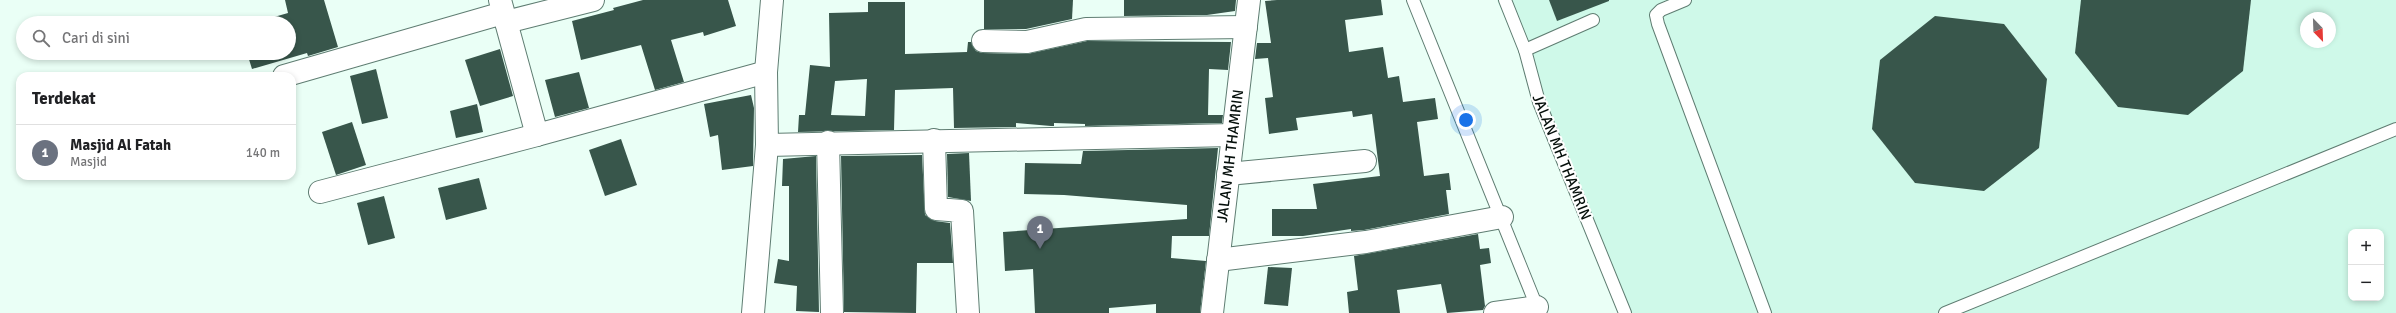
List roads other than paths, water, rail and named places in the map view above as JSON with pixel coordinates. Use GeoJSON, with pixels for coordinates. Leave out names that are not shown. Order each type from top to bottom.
{"type":"FeatureCollection","features":[{"type":"Feature","properties":{"kind":"street"},"geometry":{"type":"LineString","coordinates":[[296,72],[503,12],[593,0]]}},
{"type":"Feature","properties":{"kind":"street"},"geometry":{"type":"LineString","coordinates":[[753,313],[767,145],[766,72],[772,0]]}},
{"type":"Feature","properties":{"kind":"street","name":"JALAN MH THAMRIN"},"geometry":{"type":"LineString","coordinates":[[1212,313],[1249,0]]}},
{"type":"Feature","properties":{"kind":"street"},"geometry":{"type":"LineString","coordinates":[[503,12],[537,136]]}},
{"type":"Feature","properties":{"kind":"street"},"geometry":{"type":"LineString","coordinates":[[983,41],[1027,42],[1086,29],[1246,28]]}},
{"type":"Feature","properties":{"kind":"street"},"geometry":{"type":"LineString","coordinates":[[320,192],[537,136],[766,72]]}},
{"type":"Feature","properties":{"kind":"street"},"geometry":{"type":"LineString","coordinates":[[767,145],[828,142],[1233,135]]}},
{"type":"Feature","properties":{"kind":"street"},"geometry":{"type":"LineString","coordinates":[[934,140],[936,209],[962,211],[968,313]]}},
{"type":"Feature","properties":{"kind":"street"},"geometry":{"type":"LineString","coordinates":[[828,142],[832,313]]}},
{"type":"Feature","properties":{"kind":"street"},"geometry":{"type":"LineString","coordinates":[[1228,174],[1365,161]]}},
{"type":"Feature","properties":{"kind":"street"},"geometry":{"type":"LineString","coordinates":[[1218,260],[1366,242],[1502,217]]}},
{"type":"Feature","properties":{"kind":"street"},"geometry":{"type":"LineString","coordinates":[[1495,313],[1539,310]]}},
{"type":"Feature","properties":{"kind":"lane"},"geometry":{"type":"LineString","coordinates":[[1413,0],[1539,310]]}},
{"type":"Feature","properties":{"kind":"lane","name":"JALAN MH THAMRIN"},"geometry":{"type":"LineString","coordinates":[[1505,0],[1525,50],[1539,102],[1625,313]]}},
{"type":"Feature","properties":{"kind":"lane"},"geometry":{"type":"LineString","coordinates":[[1685,0],[1661,10],[1656,15],[1658,24],[1765,313]]}},
{"type":"Feature","properties":{"kind":"lane"},"geometry":{"type":"LineString","coordinates":[[1525,50],[1593,20]]}},
{"type":"Feature","properties":{"kind":"lane"},"geometry":{"type":"LineString","coordinates":[[1945,313],[2396,129]]}},
{"type":"Feature","properties":{"kind":"place","name":"Masjid Al Fatah"},"geometry":{"type":"Point","coordinates":[1040,249]}}]}
